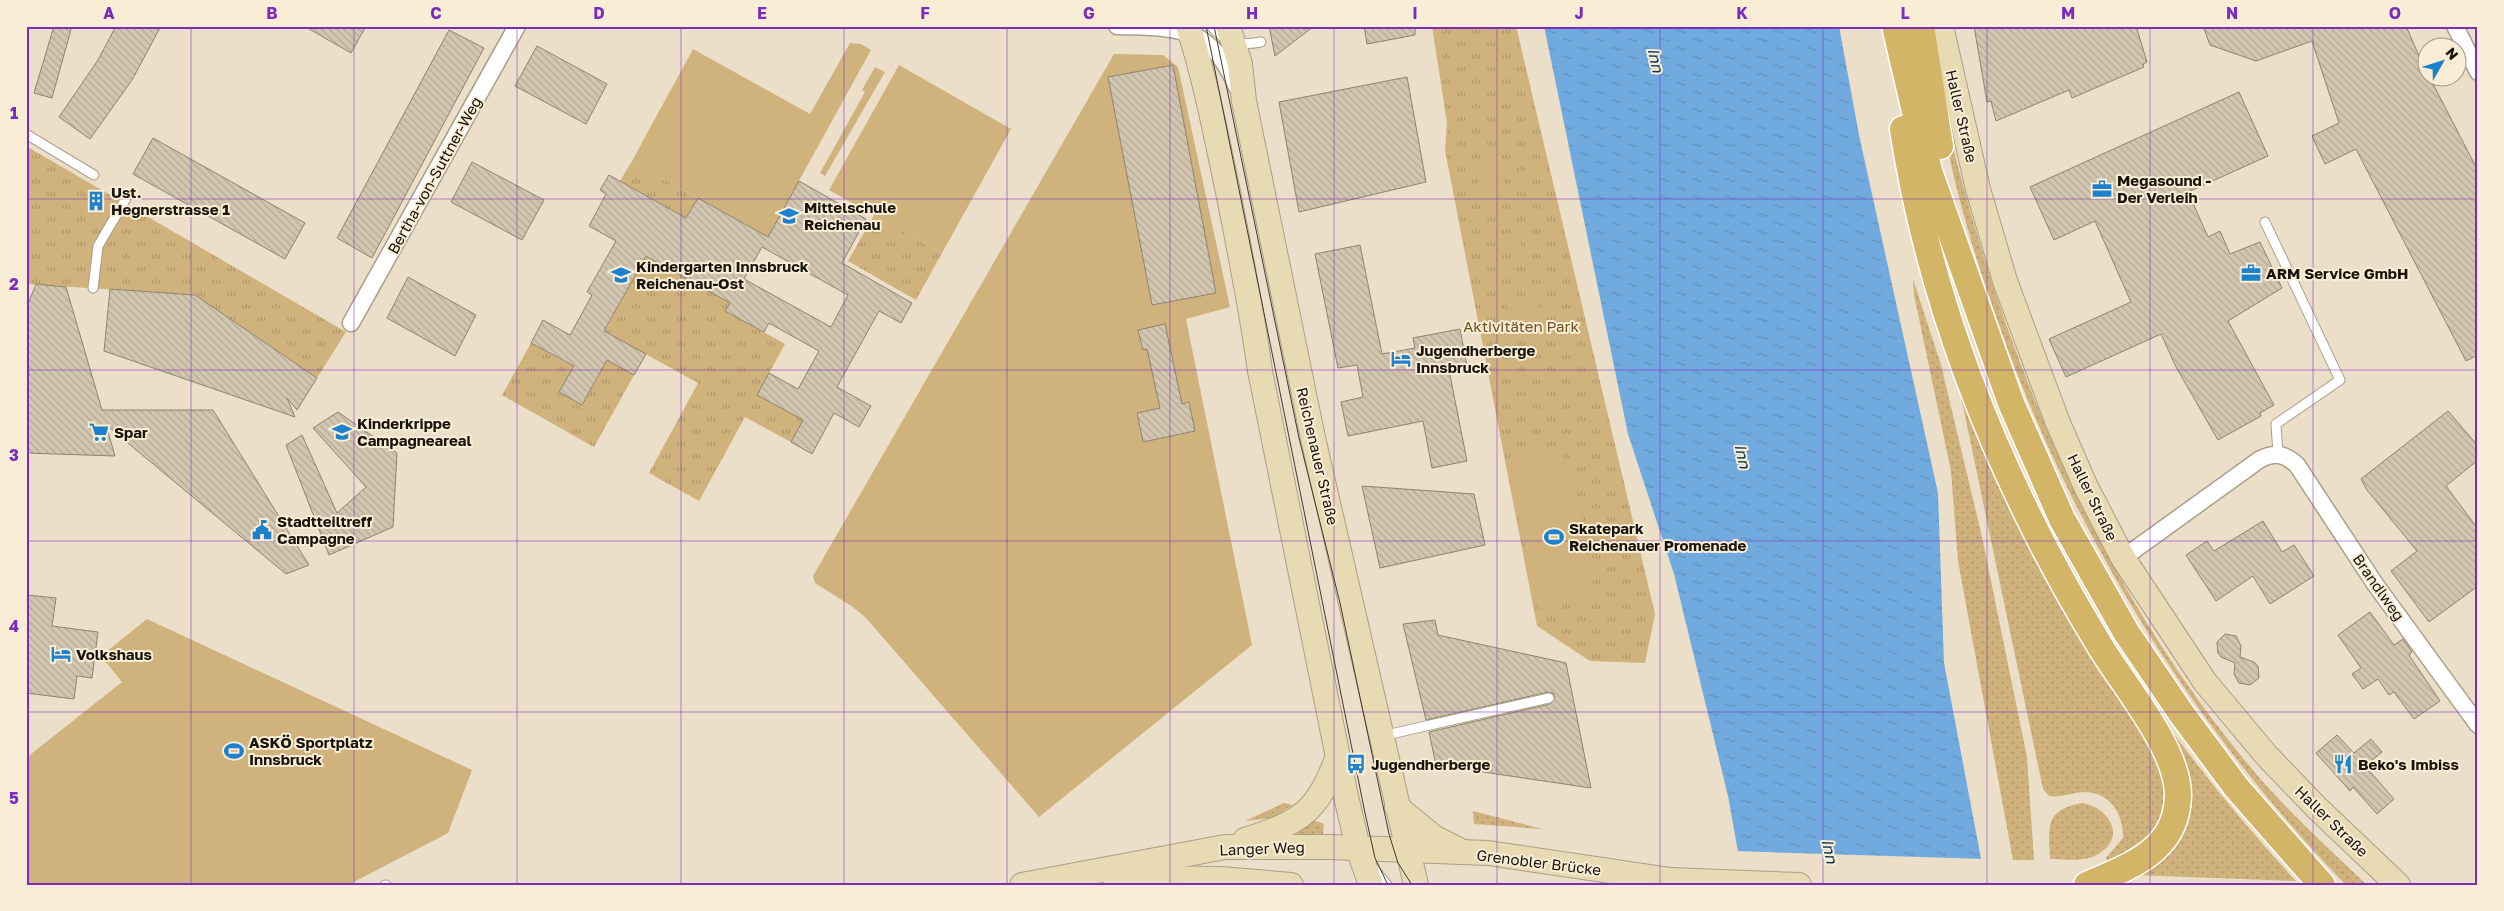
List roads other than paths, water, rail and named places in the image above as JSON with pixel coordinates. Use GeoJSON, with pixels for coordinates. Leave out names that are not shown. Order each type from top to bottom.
{"type":"FeatureCollection","features":[{"type":"Feature","properties":{"kind":"main road"},"geometry":{"type":"LineString","coordinates":[[1887,26],[1909,167],[1948,318],[1958,345],[2003,461],[2040,540],[2080,612],[2166,749],[2176,781],[2178,794],[2175,814],[2166,836],[2159,846],[2139,861],[2087,885]]}},
{"type":"Feature","properties":{"kind":"main road","name":"Haller Straße"},"geometry":{"type":"LineString","coordinates":[[1895,26],[1929,171],[2011,402],[2062,519],[2099,585],[2153,673],[2207,750],[2271,828],[2322,885]]}},
{"type":"Feature","properties":{"kind":"main road","name":"Haller Straße"},"geometry":{"type":"LineString","coordinates":[[1921,26],[1928,82],[1965,272]]}},
{"type":"Feature","properties":{"kind":"main road","name":"Haller Straße"},"geometry":{"type":"LineString","coordinates":[[1941,26],[1978,188],[2005,281],[2058,423],[2086,487],[2123,558],[2205,682],[2242,727],[2317,808],[2398,885]]}},
{"type":"Feature","properties":{"kind":"main road"},"geometry":{"type":"LineString","coordinates":[[1196,28],[1201,67],[1216,131],[1253,316],[1260,372],[1338,756],[1358,848],[1371,885]]}},
{"type":"Feature","properties":{"kind":"main road","name":"Reichenauer Straße"},"geometry":{"type":"LineString","coordinates":[[1231,34],[1243,78],[1244,101],[1315,447],[1344,564],[1380,736],[1416,885]]}},
{"type":"Feature","properties":{"kind":"main road"},"geometry":{"type":"LineString","coordinates":[[1225,847],[1272,832],[1293,822],[1310,809],[1324,790],[1338,756]]}},
{"type":"Feature","properties":{"kind":"main road"},"geometry":{"type":"LineString","coordinates":[[1396,807],[1435,838],[1466,852]]}},
{"type":"Feature","properties":{"kind":"main road","name":"Langer Weg"},"geometry":{"type":"LineString","coordinates":[[1022,885],[1225,847],[1407,850]]}},
{"type":"Feature","properties":{"kind":"main road","name":"Grenobler Brücke"},"geometry":{"type":"LineString","coordinates":[[1407,850],[1488,853],[1671,880]]}},
{"type":"Feature","properties":{"kind":"main road","name":"Langer Weg"},"geometry":{"type":"LineString","coordinates":[[1059,878],[1221,879],[1291,885]]}},
{"type":"Feature","properties":{"kind":"main road","name":"Grenobler Brücke"},"geometry":{"type":"LineString","coordinates":[[1594,885],[1671,880],[1799,885]]}},
{"type":"Feature","properties":{"kind":"street","name":"Bertha-von-Suttner-Weg"},"geometry":{"type":"LineString","coordinates":[[350,324],[517,26]]}},
{"type":"Feature","properties":{"kind":"street"},"geometry":{"type":"LineString","coordinates":[[1117,26],[1158,27],[1180,30],[1196,28],[1220,56],[1244,101]]}},
{"type":"Feature","properties":{"kind":"street"},"geometry":{"type":"LineString","coordinates":[[2455,26],[2478,72]]}},
{"type":"Feature","properties":{"kind":"street"},"geometry":{"type":"LineString","coordinates":[[2123,558],[2259,460],[2270,454],[2278,454]]}},
{"type":"Feature","properties":{"kind":"street","name":"Brandlweg"},"geometry":{"type":"LineString","coordinates":[[2278,454],[2286,456],[2297,465],[2374,584],[2478,725]]}},
{"type":"Feature","properties":{"kind":"lane"},"geometry":{"type":"LineString","coordinates":[[1196,28],[1221,36],[1231,34],[1242,44],[1261,42]]}},
{"type":"Feature","properties":{"kind":"lane"},"geometry":{"type":"LineString","coordinates":[[26,134],[94,175]]}},
{"type":"Feature","properties":{"kind":"lane"},"geometry":{"type":"LineString","coordinates":[[93,288],[98,246],[128,195]]}},
{"type":"Feature","properties":{"kind":"lane"},"geometry":{"type":"LineString","coordinates":[[2265,222],[2340,380],[2276,424],[2278,454]]}},
{"type":"Feature","properties":{"kind":"lane"},"geometry":{"type":"LineString","coordinates":[[1380,736],[1549,698]]}},
{"type":"Feature","properties":{"kind":"lane"},"geometry":{"type":"LineString","coordinates":[[1358,848],[1386,885]]}},
{"type":"Feature","properties":{"kind":"water","name":"Inn"},"geometry":{"type":"Polygon","coordinates":[[[1544,26],[1839,26],[1859,135],[1938,493],[1944,663],[1986,885],[1744,885],[1728,796],[1674,574],[1628,434],[1544,26]]]}},
{"type":"Feature","properties":{"kind":"tram line"},"geometry":{"type":"LineString","coordinates":[[1206,26],[1365,813],[1375,858],[1388,885]]}},
{"type":"Feature","properties":{"kind":"tram line"},"geometry":{"type":"LineString","coordinates":[[1214,26],[1299,438],[1340,603],[1389,834],[1398,863],[1412,885]]}},
{"type":"Feature","properties":{"kind":"place","name":"Megasound - Der Verleih"},"geometry":{"type":"Point","coordinates":[2102,189]}},
{"type":"Feature","properties":{"kind":"place","name":"Ust. Hegnerstrasse 1"},"geometry":{"type":"Point","coordinates":[96,201]}},
{"type":"Feature","properties":{"kind":"place","name":"Mittelschule Reichenau"},"geometry":{"type":"Point","coordinates":[789,216]}},
{"type":"Feature","properties":{"kind":"place","name":"ARM Service GmbH"},"geometry":{"type":"Point","coordinates":[2251,273]}},
{"type":"Feature","properties":{"kind":"place","name":"Kindergarten Innsbruck Reichenau-Ost"},"geometry":{"type":"Point","coordinates":[621,275]}},
{"type":"Feature","properties":{"kind":"place","name":"Jugendherberge Innsbruck"},"geometry":{"type":"Point","coordinates":[1401,359]}},
{"type":"Feature","properties":{"kind":"place","name":"Spar"},"geometry":{"type":"Point","coordinates":[99,432]}},
{"type":"Feature","properties":{"kind":"place","name":"Kinderkrippe Campagneareal"},"geometry":{"type":"Point","coordinates":[342,432]}},
{"type":"Feature","properties":{"kind":"place","name":"Stadtteiltreff Campagne"},"geometry":{"type":"Point","coordinates":[262,530]}},
{"type":"Feature","properties":{"kind":"place","name":"Skatepark Reichenauer Promenade"},"geometry":{"type":"Point","coordinates":[1554,537]}},
{"type":"Feature","properties":{"kind":"place","name":"Volkshaus"},"geometry":{"type":"Point","coordinates":[61,654]}},
{"type":"Feature","properties":{"kind":"place","name":"ASKÖ Sportplatz Innsbruck"},"geometry":{"type":"Point","coordinates":[234,751]}},
{"type":"Feature","properties":{"kind":"place","name":"Jugendherberge"},"geometry":{"type":"Point","coordinates":[1356,764]}},
{"type":"Feature","properties":{"kind":"place","name":"Beko's Imbiss"},"geometry":{"type":"Point","coordinates":[2343,764]}},
{"type":"Feature","properties":{"kind":"park label","name":"Aktivitäten Park"},"geometry":{"type":"Point","coordinates":[1521,326]}}]}
